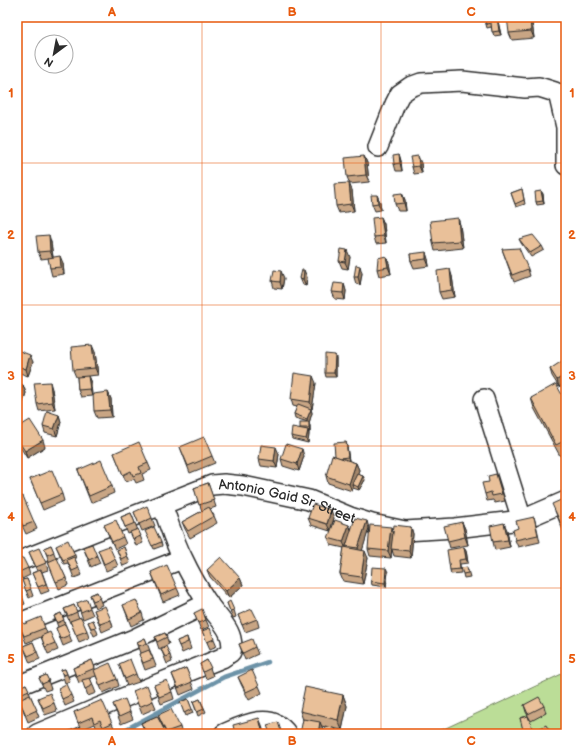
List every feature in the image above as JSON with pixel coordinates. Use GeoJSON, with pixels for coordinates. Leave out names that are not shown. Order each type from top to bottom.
{"type":"FeatureCollection","features":[{"type":"Feature","properties":{"kind":"street"},"geometry":{"type":"LineString","coordinates":[[378,147],[400,94],[421,83],[462,81],[525,88],[539,87],[555,92],[559,97],[566,127],[566,165]]}},
{"type":"Feature","properties":{"kind":"street"},"geometry":{"type":"LineString","coordinates":[[484,399],[522,520]]}},
{"type":"Feature","properties":{"kind":"street","name":"Antonio Gaid Sr. Street"},"geometry":{"type":"LineString","coordinates":[[17,562],[212,485],[224,484],[243,486],[308,500],[350,517],[372,524],[405,531],[463,527],[522,520],[566,501]]}},
{"type":"Feature","properties":{"kind":"street"},"geometry":{"type":"LineString","coordinates":[[37,734],[222,658],[231,652],[233,644],[229,634],[222,621],[208,603],[182,559],[162,505]]}},
{"type":"Feature","properties":{"kind":"street"},"geometry":{"type":"LineString","coordinates":[[17,624],[182,559]]}},
{"type":"Feature","properties":{"kind":"street"},"geometry":{"type":"LineString","coordinates":[[17,686],[134,639],[208,603]]}},
{"type":"Feature","properties":{"kind":"street"},"geometry":{"type":"LineString","coordinates":[[224,734],[246,724],[267,721],[276,724],[284,729],[288,734]]}},
{"type":"Feature","properties":{"kind":"green space"},"geometry":{"type":"Polygon","coordinates":[[[566,672],[566,734],[433,734],[566,672]]]}},
{"type":"Feature","properties":{"kind":"building"},"geometry":{"type":"Polygon","coordinates":[[[484,17],[497,17],[499,31],[492,32],[491,23],[486,24],[484,17]]]}},
{"type":"Feature","properties":{"kind":"building"},"geometry":{"type":"Polygon","coordinates":[[[507,17],[530,17],[531,31],[509,33],[507,17]]]}},
{"type":"Feature","properties":{"kind":"building"},"geometry":{"type":"Polygon","coordinates":[[[399,154],[400,163],[394,164],[393,155],[399,154]]]}},
{"type":"Feature","properties":{"kind":"building"},"geometry":{"type":"Polygon","coordinates":[[[364,156],[366,175],[347,177],[345,158],[364,156]]]}},
{"type":"Feature","properties":{"kind":"building"},"geometry":{"type":"Polygon","coordinates":[[[418,156],[419,166],[412,167],[410,157],[418,156]]]}},
{"type":"Feature","properties":{"kind":"building"},"geometry":{"type":"Polygon","coordinates":[[[349,183],[351,204],[336,206],[334,184],[349,183]]]}},
{"type":"Feature","properties":{"kind":"building"},"geometry":{"type":"Polygon","coordinates":[[[522,189],[524,200],[515,204],[511,193],[522,189]]]}},
{"type":"Feature","properties":{"kind":"building"},"geometry":{"type":"Polygon","coordinates":[[[541,191],[543,201],[536,202],[535,192],[541,191]]]}},
{"type":"Feature","properties":{"kind":"building"},"geometry":{"type":"Polygon","coordinates":[[[402,193],[404,203],[395,204],[394,194],[402,193]]]}},
{"type":"Feature","properties":{"kind":"building"},"geometry":{"type":"Polygon","coordinates":[[[371,195],[377,195],[378,203],[372,204],[371,195]]]}},
{"type":"Feature","properties":{"kind":"building"},"geometry":{"type":"Polygon","coordinates":[[[381,217],[384,236],[374,237],[372,218],[381,217]]]}},
{"type":"Feature","properties":{"kind":"building"},"geometry":{"type":"Polygon","coordinates":[[[458,218],[460,241],[433,243],[430,221],[458,218]]]}},
{"type":"Feature","properties":{"kind":"building"},"geometry":{"type":"Polygon","coordinates":[[[49,235],[50,251],[38,252],[36,236],[49,235]]]}},
{"type":"Feature","properties":{"kind":"building"},"geometry":{"type":"Polygon","coordinates":[[[533,235],[542,246],[530,253],[519,239],[533,235]]]}},
{"type":"Feature","properties":{"kind":"building"},"geometry":{"type":"Polygon","coordinates":[[[519,248],[528,269],[512,275],[502,249],[519,248]]]}},
{"type":"Feature","properties":{"kind":"building"},"geometry":{"type":"Polygon","coordinates":[[[341,249],[347,250],[345,262],[339,261],[341,249]]]}},
{"type":"Feature","properties":{"kind":"building"},"geometry":{"type":"Polygon","coordinates":[[[426,252],[426,259],[411,261],[410,254],[426,252]]]}},
{"type":"Feature","properties":{"kind":"building"},"geometry":{"type":"Polygon","coordinates":[[[60,256],[61,267],[50,268],[48,258],[60,256]]]}},
{"type":"Feature","properties":{"kind":"building"},"geometry":{"type":"Polygon","coordinates":[[[386,256],[388,267],[377,269],[378,258],[386,256]]]}},
{"type":"Feature","properties":{"kind":"building"},"geometry":{"type":"Polygon","coordinates":[[[356,265],[360,266],[358,277],[354,277],[356,265]]]}},
{"type":"Feature","properties":{"kind":"building"},"geometry":{"type":"Polygon","coordinates":[[[450,269],[452,290],[439,292],[437,271],[450,269]]]}},
{"type":"Feature","properties":{"kind":"building"},"geometry":{"type":"Polygon","coordinates":[[[274,270],[281,271],[280,282],[272,281],[274,270]]]}},
{"type":"Feature","properties":{"kind":"building"},"geometry":{"type":"Polygon","coordinates":[[[302,270],[304,270],[303,279],[300,278],[302,270]]]}},
{"type":"Feature","properties":{"kind":"building"},"geometry":{"type":"Polygon","coordinates":[[[334,283],[344,284],[343,293],[332,292],[334,283]]]}},
{"type":"Feature","properties":{"kind":"building"},"geometry":{"type":"Polygon","coordinates":[[[92,345],[95,368],[73,370],[71,347],[92,345]]]}},
{"type":"Feature","properties":{"kind":"building"},"geometry":{"type":"Polygon","coordinates":[[[17,350],[30,355],[26,369],[17,366],[17,350]]]}},
{"type":"Feature","properties":{"kind":"building"},"geometry":{"type":"Polygon","coordinates":[[[325,354],[335,355],[334,373],[325,373],[325,354]]]}},
{"type":"Feature","properties":{"kind":"building"},"geometry":{"type":"Polygon","coordinates":[[[565,359],[566,374],[557,380],[550,369],[565,359]]]}},
{"type":"Feature","properties":{"kind":"building"},"geometry":{"type":"Polygon","coordinates":[[[294,373],[313,376],[310,402],[291,399],[294,373]]]}},
{"type":"Feature","properties":{"kind":"building"},"geometry":{"type":"Polygon","coordinates":[[[88,376],[90,389],[78,390],[77,377],[88,376]]]}},
{"type":"Feature","properties":{"kind":"building"},"geometry":{"type":"Polygon","coordinates":[[[50,382],[52,402],[37,404],[34,383],[50,382]]]}},
{"type":"Feature","properties":{"kind":"building"},"geometry":{"type":"Polygon","coordinates":[[[17,383],[23,385],[18,401],[17,401],[17,383]]]}},
{"type":"Feature","properties":{"kind":"building"},"geometry":{"type":"Polygon","coordinates":[[[556,384],[566,402],[566,440],[556,445],[531,398],[556,384]]]}},
{"type":"Feature","properties":{"kind":"building"},"geometry":{"type":"Polygon","coordinates":[[[108,392],[110,410],[94,411],[93,394],[108,392]]]}},
{"type":"Feature","properties":{"kind":"building"},"geometry":{"type":"Polygon","coordinates":[[[298,404],[311,409],[307,419],[294,414],[298,404]]]}},
{"type":"Feature","properties":{"kind":"building"},"geometry":{"type":"Polygon","coordinates":[[[47,411],[59,415],[54,429],[43,426],[47,411]]]}},
{"type":"Feature","properties":{"kind":"building"},"geometry":{"type":"Polygon","coordinates":[[[30,420],[43,440],[25,451],[17,439],[17,428],[30,420]]]}},
{"type":"Feature","properties":{"kind":"building"},"geometry":{"type":"Polygon","coordinates":[[[300,422],[309,422],[309,428],[300,428],[300,422]]]}},
{"type":"Feature","properties":{"kind":"building"},"geometry":{"type":"Polygon","coordinates":[[[292,427],[308,430],[306,439],[291,436],[292,427]]]}},
{"type":"Feature","properties":{"kind":"building"},"geometry":{"type":"Polygon","coordinates":[[[204,437],[212,456],[188,466],[180,447],[204,437]]]}},
{"type":"Feature","properties":{"kind":"building"},"geometry":{"type":"Polygon","coordinates":[[[139,442],[148,463],[139,467],[141,473],[133,476],[131,471],[123,475],[114,453],[139,442]]]}},
{"type":"Feature","properties":{"kind":"building"},"geometry":{"type":"Polygon","coordinates":[[[346,442],[348,457],[340,458],[335,456],[334,443],[346,442]]]}},
{"type":"Feature","properties":{"kind":"building"},"geometry":{"type":"Polygon","coordinates":[[[286,444],[302,449],[297,464],[281,459],[286,444]]]}},
{"type":"Feature","properties":{"kind":"building"},"geometry":{"type":"Polygon","coordinates":[[[261,445],[276,447],[274,461],[259,459],[261,445]]]}},
{"type":"Feature","properties":{"kind":"building"},"geometry":{"type":"Polygon","coordinates":[[[332,455],[356,463],[349,484],[326,476],[332,455]]]}},
{"type":"Feature","properties":{"kind":"building"},"geometry":{"type":"Polygon","coordinates":[[[101,460],[112,486],[89,496],[78,470],[101,460]]]}},
{"type":"Feature","properties":{"kind":"building"},"geometry":{"type":"Polygon","coordinates":[[[52,470],[62,494],[40,503],[30,479],[52,470]]]}},
{"type":"Feature","properties":{"kind":"building"},"geometry":{"type":"Polygon","coordinates":[[[357,474],[363,476],[358,487],[352,484],[357,474]]]}},
{"type":"Feature","properties":{"kind":"building"},"geometry":{"type":"Polygon","coordinates":[[[496,474],[502,494],[492,496],[491,492],[485,494],[482,483],[489,482],[488,476],[496,474]]]}},
{"type":"Feature","properties":{"kind":"building"},"geometry":{"type":"Polygon","coordinates":[[[208,483],[214,500],[199,505],[194,488],[208,483]]]}},
{"type":"Feature","properties":{"kind":"building"},"geometry":{"type":"Polygon","coordinates":[[[23,496],[34,522],[23,526],[17,513],[17,498],[23,496]]]}},
{"type":"Feature","properties":{"kind":"building"},"geometry":{"type":"Polygon","coordinates":[[[563,499],[566,506],[566,525],[562,526],[552,504],[563,499]]]}},
{"type":"Feature","properties":{"kind":"building"},"geometry":{"type":"Polygon","coordinates":[[[313,504],[331,510],[327,524],[308,518],[313,504]]]}},
{"type":"Feature","properties":{"kind":"building"},"geometry":{"type":"Polygon","coordinates":[[[147,506],[152,518],[139,524],[134,512],[147,506]]]}},
{"type":"Feature","properties":{"kind":"building"},"geometry":{"type":"Polygon","coordinates":[[[209,507],[214,516],[188,531],[182,522],[209,507]]]}},
{"type":"Feature","properties":{"kind":"building"},"geometry":{"type":"Polygon","coordinates":[[[131,513],[135,523],[125,527],[121,517],[131,513]]]}},
{"type":"Feature","properties":{"kind":"building"},"geometry":{"type":"Polygon","coordinates":[[[534,517],[538,535],[515,540],[513,530],[518,528],[516,521],[534,517]]]}},
{"type":"Feature","properties":{"kind":"building"},"geometry":{"type":"Polygon","coordinates":[[[355,518],[367,521],[358,548],[346,546],[355,518]]]}},
{"type":"Feature","properties":{"kind":"building"},"geometry":{"type":"Polygon","coordinates":[[[116,520],[123,537],[112,542],[104,525],[116,520]]]}},
{"type":"Feature","properties":{"kind":"building"},"geometry":{"type":"Polygon","coordinates":[[[335,520],[349,525],[343,542],[328,538],[335,520]]]}},
{"type":"Feature","properties":{"kind":"building"},"geometry":{"type":"Polygon","coordinates":[[[462,522],[465,537],[448,541],[444,526],[462,522]]]}},
{"type":"Feature","properties":{"kind":"building"},"geometry":{"type":"Polygon","coordinates":[[[504,523],[508,540],[493,542],[490,526],[504,523]]]}},
{"type":"Feature","properties":{"kind":"building"},"geometry":{"type":"Polygon","coordinates":[[[370,525],[391,527],[388,551],[368,549],[370,525]]]}},
{"type":"Feature","properties":{"kind":"building"},"geometry":{"type":"Polygon","coordinates":[[[394,525],[411,527],[409,551],[391,549],[394,525]]]}},
{"type":"Feature","properties":{"kind":"building"},"geometry":{"type":"Polygon","coordinates":[[[154,527],[161,542],[152,546],[145,531],[154,527]]]}},
{"type":"Feature","properties":{"kind":"building"},"geometry":{"type":"Polygon","coordinates":[[[138,529],[141,536],[133,539],[130,532],[138,529]]]}},
{"type":"Feature","properties":{"kind":"building"},"geometry":{"type":"Polygon","coordinates":[[[68,540],[75,555],[63,560],[56,546],[68,540]]]}},
{"type":"Feature","properties":{"kind":"building"},"geometry":{"type":"Polygon","coordinates":[[[92,544],[97,556],[89,560],[83,547],[92,544]]]}},
{"type":"Feature","properties":{"kind":"building"},"geometry":{"type":"Polygon","coordinates":[[[51,545],[54,552],[47,555],[44,548],[51,545]]]}},
{"type":"Feature","properties":{"kind":"building"},"geometry":{"type":"Polygon","coordinates":[[[109,546],[115,559],[104,564],[98,550],[109,546]]]}},
{"type":"Feature","properties":{"kind":"building"},"geometry":{"type":"Polygon","coordinates":[[[124,547],[127,556],[121,559],[117,550],[124,547]]]}},
{"type":"Feature","properties":{"kind":"building"},"geometry":{"type":"Polygon","coordinates":[[[344,547],[365,551],[361,577],[340,574],[344,547]]]}},
{"type":"Feature","properties":{"kind":"building"},"geometry":{"type":"Polygon","coordinates":[[[464,547],[466,559],[459,560],[460,569],[450,570],[447,550],[464,547]]]}},
{"type":"Feature","properties":{"kind":"building"},"geometry":{"type":"Polygon","coordinates":[[[39,548],[46,563],[36,567],[29,552],[39,548]]]}},
{"type":"Feature","properties":{"kind":"building"},"geometry":{"type":"Polygon","coordinates":[[[74,557],[79,568],[72,571],[67,560],[74,557]]]}},
{"type":"Feature","properties":{"kind":"building"},"geometry":{"type":"Polygon","coordinates":[[[221,557],[240,578],[226,591],[207,570],[221,557]]]}},
{"type":"Feature","properties":{"kind":"building"},"geometry":{"type":"Polygon","coordinates":[[[23,558],[28,568],[19,572],[17,560],[23,558]]]}},
{"type":"Feature","properties":{"kind":"building"},"geometry":{"type":"Polygon","coordinates":[[[57,558],[66,578],[56,582],[48,562],[57,558]]]}},
{"type":"Feature","properties":{"kind":"building"},"geometry":{"type":"Polygon","coordinates":[[[167,565],[177,588],[161,595],[151,572],[167,565]]]}},
{"type":"Feature","properties":{"kind":"building"},"geometry":{"type":"Polygon","coordinates":[[[372,567],[386,568],[385,583],[371,581],[372,567]]]}},
{"type":"Feature","properties":{"kind":"building"},"geometry":{"type":"Polygon","coordinates":[[[467,567],[468,573],[463,574],[461,568],[467,567]]]}},
{"type":"Feature","properties":{"kind":"building"},"geometry":{"type":"Polygon","coordinates":[[[41,570],[46,584],[38,587],[32,573],[41,570]]]}},
{"type":"Feature","properties":{"kind":"building"},"geometry":{"type":"Polygon","coordinates":[[[27,579],[31,589],[26,591],[22,580],[27,579]]]}},
{"type":"Feature","properties":{"kind":"building"},"geometry":{"type":"Polygon","coordinates":[[[17,582],[23,597],[17,599],[17,582]]]}},
{"type":"Feature","properties":{"kind":"building"},"geometry":{"type":"Polygon","coordinates":[[[97,592],[100,598],[93,601],[90,595],[97,592]]]}},
{"type":"Feature","properties":{"kind":"building"},"geometry":{"type":"Polygon","coordinates":[[[87,599],[90,608],[81,612],[77,603],[87,599]]]}},
{"type":"Feature","properties":{"kind":"building"},"geometry":{"type":"Polygon","coordinates":[[[136,600],[142,613],[129,619],[123,605],[136,600]]]}},
{"type":"Feature","properties":{"kind":"building"},"geometry":{"type":"Polygon","coordinates":[[[230,601],[234,610],[230,611],[227,603],[230,601]]]}},
{"type":"Feature","properties":{"kind":"building"},"geometry":{"type":"Polygon","coordinates":[[[74,605],[77,612],[68,616],[64,609],[74,605]]]}},
{"type":"Feature","properties":{"kind":"building"},"geometry":{"type":"Polygon","coordinates":[[[105,606],[111,620],[100,624],[94,610],[105,606]]]}},
{"type":"Feature","properties":{"kind":"building"},"geometry":{"type":"Polygon","coordinates":[[[202,609],[206,620],[198,623],[194,613],[202,609]]]}},
{"type":"Feature","properties":{"kind":"building"},"geometry":{"type":"Polygon","coordinates":[[[252,609],[257,619],[242,625],[238,615],[252,609]]]}},
{"type":"Feature","properties":{"kind":"building"},"geometry":{"type":"Polygon","coordinates":[[[61,613],[64,620],[57,623],[54,616],[61,613]]]}},
{"type":"Feature","properties":{"kind":"building"},"geometry":{"type":"Polygon","coordinates":[[[41,617],[45,628],[24,636],[18,623],[22,621],[24,624],[41,617]]]}},
{"type":"Feature","properties":{"kind":"building"},"geometry":{"type":"Polygon","coordinates":[[[81,617],[87,631],[76,635],[70,621],[81,617]]]}},
{"type":"Feature","properties":{"kind":"building"},"geometry":{"type":"Polygon","coordinates":[[[93,620],[96,627],[91,628],[88,622],[93,620]]]}},
{"type":"Feature","properties":{"kind":"building"},"geometry":{"type":"Polygon","coordinates":[[[65,624],[70,635],[60,639],[56,628],[65,624]]]}},
{"type":"Feature","properties":{"kind":"building"},"geometry":{"type":"Polygon","coordinates":[[[210,628],[214,639],[207,642],[202,631],[210,628]]]}},
{"type":"Feature","properties":{"kind":"building"},"geometry":{"type":"Polygon","coordinates":[[[50,632],[55,643],[45,647],[41,636],[50,632]]]}},
{"type":"Feature","properties":{"kind":"building"},"geometry":{"type":"Polygon","coordinates":[[[165,633],[167,637],[157,642],[155,637],[165,633]]]}},
{"type":"Feature","properties":{"kind":"building"},"geometry":{"type":"Polygon","coordinates":[[[187,637],[188,642],[179,646],[177,641],[187,637]]]}},
{"type":"Feature","properties":{"kind":"building"},"geometry":{"type":"Polygon","coordinates":[[[145,638],[147,643],[139,646],[137,642],[145,638]]]}},
{"type":"Feature","properties":{"kind":"building"},"geometry":{"type":"Polygon","coordinates":[[[252,639],[255,647],[243,653],[239,644],[252,639]]]}},
{"type":"Feature","properties":{"kind":"building"},"geometry":{"type":"Polygon","coordinates":[[[33,642],[37,652],[28,656],[23,646],[33,642]]]}},
{"type":"Feature","properties":{"kind":"building"},"geometry":{"type":"Polygon","coordinates":[[[166,646],[170,655],[165,657],[161,649],[166,646]]]}},
{"type":"Feature","properties":{"kind":"building"},"geometry":{"type":"Polygon","coordinates":[[[149,650],[153,659],[143,663],[139,654],[149,650]]]}},
{"type":"Feature","properties":{"kind":"building"},"geometry":{"type":"Polygon","coordinates":[[[130,659],[136,674],[125,679],[119,664],[130,659]]]}},
{"type":"Feature","properties":{"kind":"building"},"geometry":{"type":"Polygon","coordinates":[[[92,660],[95,668],[76,676],[73,668],[92,660]]]}},
{"type":"Feature","properties":{"kind":"building"},"geometry":{"type":"Polygon","coordinates":[[[207,660],[211,668],[203,672],[200,664],[207,660]]]}},
{"type":"Feature","properties":{"kind":"building"},"geometry":{"type":"Polygon","coordinates":[[[110,663],[117,679],[100,686],[94,670],[110,663]]]}},
{"type":"Feature","properties":{"kind":"building"},"geometry":{"type":"Polygon","coordinates":[[[186,668],[192,682],[178,688],[172,674],[186,668]]]}},
{"type":"Feature","properties":{"kind":"building"},"geometry":{"type":"Polygon","coordinates":[[[65,669],[67,674],[63,675],[61,670],[65,669]]]}},
{"type":"Feature","properties":{"kind":"building"},"geometry":{"type":"Polygon","coordinates":[[[252,670],[259,686],[246,692],[238,677],[252,670]]]}},
{"type":"Feature","properties":{"kind":"building"},"geometry":{"type":"Polygon","coordinates":[[[46,675],[49,681],[42,684],[39,678],[46,675]]]}},
{"type":"Feature","properties":{"kind":"building"},"geometry":{"type":"Polygon","coordinates":[[[90,678],[93,685],[85,689],[82,680],[90,678]]]}},
{"type":"Feature","properties":{"kind":"building"},"geometry":{"type":"Polygon","coordinates":[[[167,680],[172,692],[159,697],[154,685],[167,680]]]}},
{"type":"Feature","properties":{"kind":"building"},"geometry":{"type":"Polygon","coordinates":[[[26,684],[29,690],[20,694],[17,688],[26,684]]]}},
{"type":"Feature","properties":{"kind":"building"},"geometry":{"type":"Polygon","coordinates":[[[66,684],[71,695],[62,699],[58,688],[66,684]]]}},
{"type":"Feature","properties":{"kind":"building"},"geometry":{"type":"Polygon","coordinates":[[[147,685],[153,701],[139,707],[133,691],[147,685]]]}},
{"type":"Feature","properties":{"kind":"building"},"geometry":{"type":"Polygon","coordinates":[[[305,687],[343,695],[338,720],[300,711],[305,687]]]}},
{"type":"Feature","properties":{"kind":"building"},"geometry":{"type":"Polygon","coordinates":[[[50,693],[54,703],[43,708],[38,698],[50,693]]]}},
{"type":"Feature","properties":{"kind":"building"},"geometry":{"type":"Polygon","coordinates":[[[30,695],[37,710],[26,715],[19,700],[30,695]]]}},
{"type":"Feature","properties":{"kind":"building"},"geometry":{"type":"Polygon","coordinates":[[[539,697],[544,706],[528,714],[524,705],[539,697]]]}},
{"type":"Feature","properties":{"kind":"building"},"geometry":{"type":"Polygon","coordinates":[[[125,699],[130,712],[119,717],[113,704],[125,699]]]}},
{"type":"Feature","properties":{"kind":"building"},"geometry":{"type":"Polygon","coordinates":[[[188,699],[192,709],[184,713],[180,702],[188,699]]]}},
{"type":"Feature","properties":{"kind":"building"},"geometry":{"type":"Polygon","coordinates":[[[200,699],[204,709],[197,712],[193,702],[200,699]]]}},
{"type":"Feature","properties":{"kind":"building"},"geometry":{"type":"Polygon","coordinates":[[[102,700],[112,723],[103,727],[100,720],[94,723],[92,717],[78,723],[74,712],[102,700]]]}},
{"type":"Feature","properties":{"kind":"building"},"geometry":{"type":"Polygon","coordinates":[[[171,709],[180,727],[166,732],[158,715],[171,709]]]}},
{"type":"Feature","properties":{"kind":"building"},"geometry":{"type":"Polygon","coordinates":[[[157,716],[166,733],[147,734],[141,723],[157,716]]]}},
{"type":"Feature","properties":{"kind":"building"},"geometry":{"type":"Polygon","coordinates":[[[528,716],[532,728],[523,730],[520,718],[528,716]]]}},
{"type":"Feature","properties":{"kind":"building"},"geometry":{"type":"Polygon","coordinates":[[[259,718],[263,734],[235,734],[233,725],[259,718]]]}},
{"type":"Feature","properties":{"kind":"building"},"geometry":{"type":"Polygon","coordinates":[[[303,719],[320,722],[318,734],[300,734],[303,719]]]}},
{"type":"Feature","properties":{"kind":"building"},"geometry":{"type":"Polygon","coordinates":[[[278,722],[282,734],[270,734],[267,725],[278,722]]]}},
{"type":"Feature","properties":{"kind":"building"},"geometry":{"type":"Polygon","coordinates":[[[546,725],[551,734],[540,734],[537,730],[546,725]]]}},
{"type":"Feature","properties":{"kind":"building"},"geometry":{"type":"Polygon","coordinates":[[[325,726],[336,729],[335,734],[323,734],[325,726]]]}},
{"type":"Feature","properties":{"kind":"waterway"},"geometry":{"type":"LineString","coordinates":[[117,734],[224,677],[268,662]]}}]}
